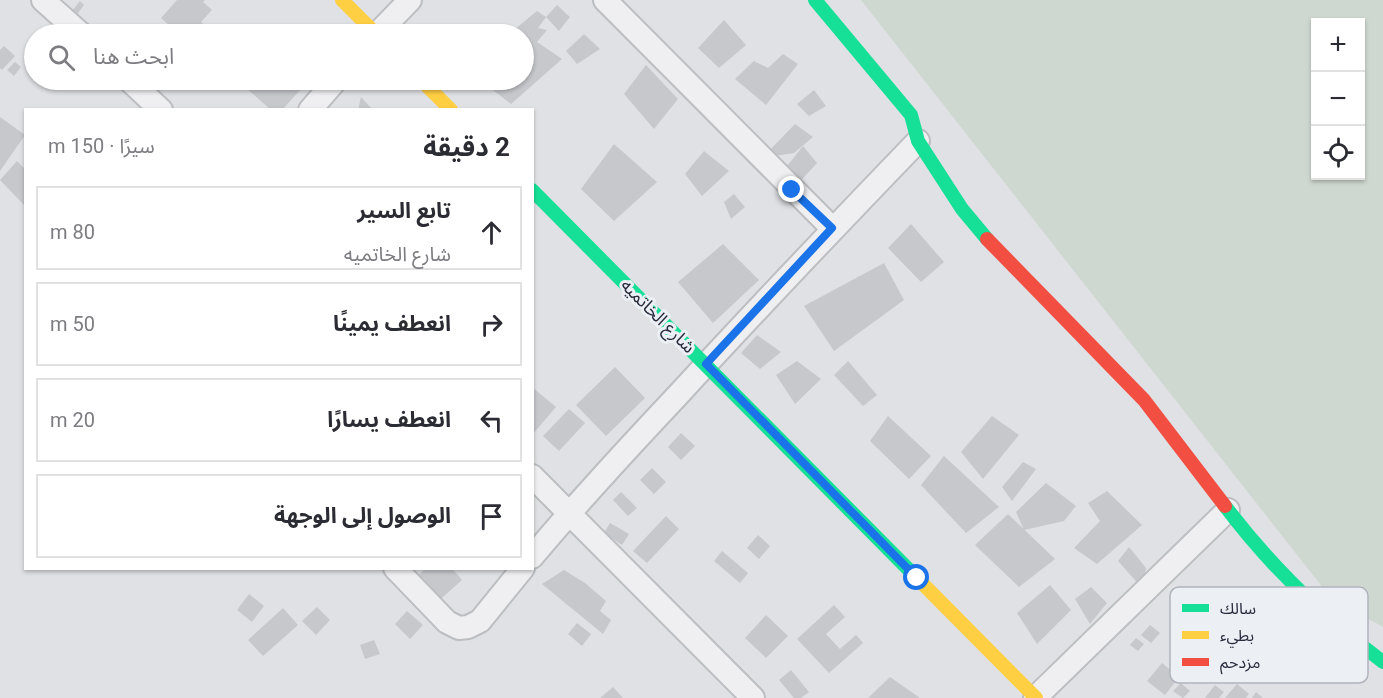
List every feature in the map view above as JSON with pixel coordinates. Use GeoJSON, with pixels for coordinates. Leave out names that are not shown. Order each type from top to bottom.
{"type":"FeatureCollection","features":[{"type":"Feature","properties":{"kind":"street"},"geometry":{"type":"LineString","coordinates":[[43,0],[70,24]]}},
{"type":"Feature","properties":{"kind":"street"},"geometry":{"type":"LineString","coordinates":[[342,0],[366,24]]}},
{"type":"Feature","properties":{"kind":"street"},"geometry":{"type":"LineString","coordinates":[[386,24],[410,0]]}},
{"type":"Feature","properties":{"kind":"street"},"geometry":{"type":"LineString","coordinates":[[605,0],[832,228]]}},
{"type":"Feature","properties":{"kind":"street"},"geometry":{"type":"LineString","coordinates":[[815,0],[911,115],[918,141],[963,209],[994,247],[1144,400],[1228,510],[1298,587]]}},
{"type":"Feature","properties":{"kind":"street"},"geometry":{"type":"LineString","coordinates":[[140,90],[159,108]]}},
{"type":"Feature","properties":{"kind":"street"},"geometry":{"type":"LineString","coordinates":[[312,108],[327,90]]}},
{"type":"Feature","properties":{"kind":"street"},"geometry":{"type":"LineString","coordinates":[[431,90],[449,108]]}},
{"type":"Feature","properties":{"kind":"street"},"geometry":{"type":"LineString","coordinates":[[534,555],[569,513],[832,228],[918,141]]}},
{"type":"Feature","properties":{"kind":"street","name":"شارع الخاتميه"},"geometry":{"type":"LineString","coordinates":[[534,192],[1036,698]]}},
{"type":"Feature","properties":{"kind":"street"},"geometry":{"type":"LineString","coordinates":[[534,478],[753,698]]}},
{"type":"Feature","properties":{"kind":"street"},"geometry":{"type":"LineString","coordinates":[[1036,698],[1228,510]]}},
{"type":"Feature","properties":{"kind":"street"},"geometry":{"type":"LineString","coordinates":[[397,570],[447,622],[459,628],[468,627],[480,621],[521,570]]}},
{"type":"Feature","properties":{"kind":"street"},"geometry":{"type":"LineString","coordinates":[[1368,651],[1383,662]]}},
{"type":"Feature","properties":{"kind":"shaded area"},"geometry":{"type":"Polygon","coordinates":[[[861,0],[1383,0],[1383,627],[1368,619],[1368,587],[1322,587],[861,0]]]}},
{"type":"Feature","properties":{"kind":"building"},"geometry":{"type":"Polygon","coordinates":[[[177,0],[205,0],[203,2],[212,10],[201,22],[204,24],[168,24],[161,18],[177,0]]]}},
{"type":"Feature","properties":{"kind":"building"},"geometry":{"type":"Polygon","coordinates":[[[80,1],[84,5],[76,16],[71,12],[80,1]]]}},
{"type":"Feature","properties":{"kind":"building"},"geometry":{"type":"Polygon","coordinates":[[[557,5],[570,17],[559,31],[546,17],[557,5]]]}},
{"type":"Feature","properties":{"kind":"building"},"geometry":{"type":"Polygon","coordinates":[[[537,11],[546,17],[538,28],[547,30],[537,42],[562,59],[534,84],[534,24],[521,24],[537,11]]]}},
{"type":"Feature","properties":{"kind":"building"},"geometry":{"type":"Polygon","coordinates":[[[724,20],[746,45],[719,68],[698,48],[724,20]]]}},
{"type":"Feature","properties":{"kind":"building"},"geometry":{"type":"Polygon","coordinates":[[[584,34],[600,49],[577,64],[566,51],[584,34]]]}},
{"type":"Feature","properties":{"kind":"building"},"geometry":{"type":"Polygon","coordinates":[[[4,46],[15,56],[2,70],[0,50],[4,46]]]}},
{"type":"Feature","properties":{"kind":"building"},"geometry":{"type":"Polygon","coordinates":[[[783,54],[798,64],[766,105],[735,79],[754,61],[768,68],[783,54]]]}},
{"type":"Feature","properties":{"kind":"building"},"geometry":{"type":"Polygon","coordinates":[[[15,62],[21,67],[14,76],[7,70],[15,62]]]}},
{"type":"Feature","properties":{"kind":"building"},"geometry":{"type":"Polygon","coordinates":[[[646,65],[678,99],[654,129],[624,94],[646,65]]]}},
{"type":"Feature","properties":{"kind":"building"},"geometry":{"type":"Polygon","coordinates":[[[248,90],[300,90],[284,108],[269,108],[248,90]]]}},
{"type":"Feature","properties":{"kind":"building"},"geometry":{"type":"Polygon","coordinates":[[[493,90],[527,90],[511,104],[493,90]]]}},
{"type":"Feature","properties":{"kind":"building"},"geometry":{"type":"Polygon","coordinates":[[[814,90],[826,106],[809,116],[797,104],[814,90]]]}},
{"type":"Feature","properties":{"kind":"building"},"geometry":{"type":"Polygon","coordinates":[[[361,97],[371,108],[358,108],[361,97]]]}},
{"type":"Feature","properties":{"kind":"building"},"geometry":{"type":"Polygon","coordinates":[[[0,117],[24,136],[0,171],[0,117]]]}},
{"type":"Feature","properties":{"kind":"building"},"geometry":{"type":"Polygon","coordinates":[[[795,124],[813,137],[794,153],[762,158],[795,124]]]}},
{"type":"Feature","properties":{"kind":"building"},"geometry":{"type":"Polygon","coordinates":[[[614,144],[657,182],[614,221],[581,189],[614,144]]]}},
{"type":"Feature","properties":{"kind":"building"},"geometry":{"type":"Polygon","coordinates":[[[803,146],[817,163],[793,189],[780,175],[803,146]]]}},
{"type":"Feature","properties":{"kind":"building"},"geometry":{"type":"Polygon","coordinates":[[[704,151],[729,171],[702,196],[685,174],[704,151]]]}},
{"type":"Feature","properties":{"kind":"building"},"geometry":{"type":"Polygon","coordinates":[[[17,161],[24,168],[24,205],[0,180],[17,161]]]}},
{"type":"Feature","properties":{"kind":"building"},"geometry":{"type":"Polygon","coordinates":[[[734,194],[745,207],[731,219],[724,202],[734,194]]]}},
{"type":"Feature","properties":{"kind":"building"},"geometry":{"type":"Polygon","coordinates":[[[911,224],[944,262],[921,282],[888,248],[911,224]]]}},
{"type":"Feature","properties":{"kind":"building"},"geometry":{"type":"Polygon","coordinates":[[[723,244],[759,280],[713,323],[678,282],[723,244]]]}},
{"type":"Feature","properties":{"kind":"building"},"geometry":{"type":"Polygon","coordinates":[[[884,263],[904,300],[834,351],[804,306],[884,263]]]}},
{"type":"Feature","properties":{"kind":"building"},"geometry":{"type":"Polygon","coordinates":[[[757,335],[781,352],[760,369],[741,353],[757,335]]]}},
{"type":"Feature","properties":{"kind":"building"},"geometry":{"type":"Polygon","coordinates":[[[797,361],[821,379],[795,404],[776,375],[797,361]]]}},
{"type":"Feature","properties":{"kind":"building"},"geometry":{"type":"Polygon","coordinates":[[[848,361],[877,395],[863,406],[834,375],[848,361]]]}},
{"type":"Feature","properties":{"kind":"building"},"geometry":{"type":"Polygon","coordinates":[[[615,367],[645,398],[606,436],[576,405],[615,367]]]}},
{"type":"Feature","properties":{"kind":"building"},"geometry":{"type":"Polygon","coordinates":[[[534,389],[556,407],[534,433],[534,389]]]}},
{"type":"Feature","properties":{"kind":"building"},"geometry":{"type":"Polygon","coordinates":[[[569,409],[585,423],[559,451],[543,436],[569,409]]]}},
{"type":"Feature","properties":{"kind":"building"},"geometry":{"type":"Polygon","coordinates":[[[888,416],[931,456],[909,479],[870,441],[888,416]]]}},
{"type":"Feature","properties":{"kind":"building"},"geometry":{"type":"Polygon","coordinates":[[[992,416],[1019,435],[983,479],[961,452],[992,416]]]}},
{"type":"Feature","properties":{"kind":"building"},"geometry":{"type":"Polygon","coordinates":[[[681,433],[695,446],[681,460],[668,447],[681,433]]]}},
{"type":"Feature","properties":{"kind":"building"},"geometry":{"type":"Polygon","coordinates":[[[944,456],[999,507],[966,533],[921,485],[944,456]]]}},
{"type":"Feature","properties":{"kind":"building"},"geometry":{"type":"Polygon","coordinates":[[[1023,462],[1036,469],[1012,501],[1002,487],[1023,462]]]}},
{"type":"Feature","properties":{"kind":"building"},"geometry":{"type":"Polygon","coordinates":[[[652,468],[666,482],[654,494],[640,480],[652,468]]]}},
{"type":"Feature","properties":{"kind":"building"},"geometry":{"type":"Polygon","coordinates":[[[1046,483],[1076,506],[1064,521],[1024,530],[1016,512],[1046,483]]]}},
{"type":"Feature","properties":{"kind":"building"},"geometry":{"type":"Polygon","coordinates":[[[1107,491],[1142,525],[1097,564],[1074,548],[1100,521],[1088,503],[1107,491]]]}},
{"type":"Feature","properties":{"kind":"building"},"geometry":{"type":"Polygon","coordinates":[[[621,492],[637,508],[628,516],[613,500],[621,492]]]}},
{"type":"Feature","properties":{"kind":"building"},"geometry":{"type":"Polygon","coordinates":[[[1008,514],[1055,559],[1019,587],[975,545],[1008,514]]]}},
{"type":"Feature","properties":{"kind":"building"},"geometry":{"type":"Polygon","coordinates":[[[666,516],[679,529],[647,563],[633,551],[666,516]]]}},
{"type":"Feature","properties":{"kind":"building"},"geometry":{"type":"Polygon","coordinates":[[[610,523],[629,534],[622,545],[604,533],[610,523]]]}},
{"type":"Feature","properties":{"kind":"building"},"geometry":{"type":"Polygon","coordinates":[[[758,535],[770,546],[759,559],[747,548],[758,535]]]}},
{"type":"Feature","properties":{"kind":"building"},"geometry":{"type":"Polygon","coordinates":[[[1129,547],[1146,568],[1142,588],[1118,561],[1129,547]]]}},
{"type":"Feature","properties":{"kind":"building"},"geometry":{"type":"Polygon","coordinates":[[[722,551],[748,573],[740,583],[714,561],[722,551]]]}},
{"type":"Feature","properties":{"kind":"building"},"geometry":{"type":"Polygon","coordinates":[[[424,570],[454,570],[462,580],[434,605],[412,581],[424,570]]]}},
{"type":"Feature","properties":{"kind":"building"},"geometry":{"type":"Polygon","coordinates":[[[564,570],[585,583],[606,601],[600,611],[611,620],[603,634],[542,584],[564,570]]]}},
{"type":"Feature","properties":{"kind":"building"},"geometry":{"type":"Polygon","coordinates":[[[1050,585],[1071,610],[1037,644],[1017,613],[1050,585]]]}},
{"type":"Feature","properties":{"kind":"building"},"geometry":{"type":"Polygon","coordinates":[[[1091,587],[1107,603],[1090,624],[1075,599],[1091,587]]]}},
{"type":"Feature","properties":{"kind":"building"},"geometry":{"type":"Polygon","coordinates":[[[249,594],[264,606],[252,622],[237,610],[249,594]]]}},
{"type":"Feature","properties":{"kind":"building"},"geometry":{"type":"Polygon","coordinates":[[[834,605],[845,617],[826,634],[840,649],[856,635],[863,643],[829,673],[797,639],[834,605]]]}},
{"type":"Feature","properties":{"kind":"building"},"geometry":{"type":"Polygon","coordinates":[[[317,607],[330,620],[316,635],[302,621],[317,607]]]}},
{"type":"Feature","properties":{"kind":"building"},"geometry":{"type":"Polygon","coordinates":[[[283,608],[298,625],[263,656],[248,640],[283,608]]]}},
{"type":"Feature","properties":{"kind":"building"},"geometry":{"type":"Polygon","coordinates":[[[407,611],[423,625],[410,639],[395,624],[407,611]]]}},
{"type":"Feature","properties":{"kind":"building"},"geometry":{"type":"Polygon","coordinates":[[[766,615],[788,636],[766,658],[745,638],[766,615]]]}},
{"type":"Feature","properties":{"kind":"building"},"geometry":{"type":"Polygon","coordinates":[[[577,623],[591,634],[582,646],[568,634],[577,623]]]}},
{"type":"Feature","properties":{"kind":"building"},"geometry":{"type":"Polygon","coordinates":[[[1150,625],[1160,633],[1151,643],[1141,635],[1150,625]]]}},
{"type":"Feature","properties":{"kind":"building"},"geometry":{"type":"Polygon","coordinates":[[[1136,638],[1144,644],[1138,651],[1130,645],[1136,638]]]}},
{"type":"Feature","properties":{"kind":"building"},"geometry":{"type":"Polygon","coordinates":[[[374,640],[380,654],[365,659],[360,645],[374,640]]]}},
{"type":"Feature","properties":{"kind":"building"},"geometry":{"type":"Polygon","coordinates":[[[1162,663],[1170,670],[1170,683],[1174,683],[1165,695],[1147,681],[1162,663]]]}},
{"type":"Feature","properties":{"kind":"building"},"geometry":{"type":"Polygon","coordinates":[[[791,670],[809,692],[801,698],[794,698],[779,680],[791,670]]]}},
{"type":"Feature","properties":{"kind":"building"},"geometry":{"type":"Polygon","coordinates":[[[890,677],[920,698],[868,698],[890,677]]]}},
{"type":"Feature","properties":{"kind":"building"},"geometry":{"type":"Polygon","coordinates":[[[1181,683],[1190,691],[1183,698],[1173,691],[1181,683]]]}},
{"type":"Feature","properties":{"kind":"building"},"geometry":{"type":"Polygon","coordinates":[[[1237,684],[1249,694],[1246,698],[1225,698],[1237,684]]]}},
{"type":"Feature","properties":{"kind":"building"},"geometry":{"type":"Polygon","coordinates":[[[1215,685],[1224,692],[1219,698],[1205,698],[1215,685]]]}},
{"type":"Feature","properties":{"kind":"building"},"geometry":{"type":"Polygon","coordinates":[[[613,687],[623,698],[600,698],[613,687]]]}},
{"type":"Feature","properties":{"kind":"building"},"geometry":{"type":"Polygon","coordinates":[[[1256,692],[1263,698],[1252,698],[1256,692]]]}},
{"type":"Feature","properties":{"kind":"traffic: fast"},"geometry":{"type":"LineString","coordinates":[[815,0],[911,115],[918,141],[962,209],[987,239]]}},
{"type":"Feature","properties":{"kind":"traffic: fast"},"geometry":{"type":"LineString","coordinates":[[534,192],[913,574]]}},
{"type":"Feature","properties":{"kind":"traffic: fast"},"geometry":{"type":"LineString","coordinates":[[1225,506],[1260,549],[1296,587]]}},
{"type":"Feature","properties":{"kind":"traffic: fast"},"geometry":{"type":"LineString","coordinates":[[1368,650],[1383,662]]}},
{"type":"Feature","properties":{"kind":"traffic: slow"},"geometry":{"type":"LineString","coordinates":[[342,0],[366,24]]}},
{"type":"Feature","properties":{"kind":"traffic: slow"},"geometry":{"type":"LineString","coordinates":[[431,90],[449,108]]}},
{"type":"Feature","properties":{"kind":"traffic: slow"},"geometry":{"type":"LineString","coordinates":[[913,574],[1036,698]]}},
{"type":"Feature","properties":{"kind":"traffic: jam"},"geometry":{"type":"LineString","coordinates":[[987,239],[1144,400],[1225,506]]}},
{"type":"Feature","properties":{"kind":"route"},"geometry":{"type":"LineString","coordinates":[[792,190],[832,228],[706,364],[917,578]]}}]}
